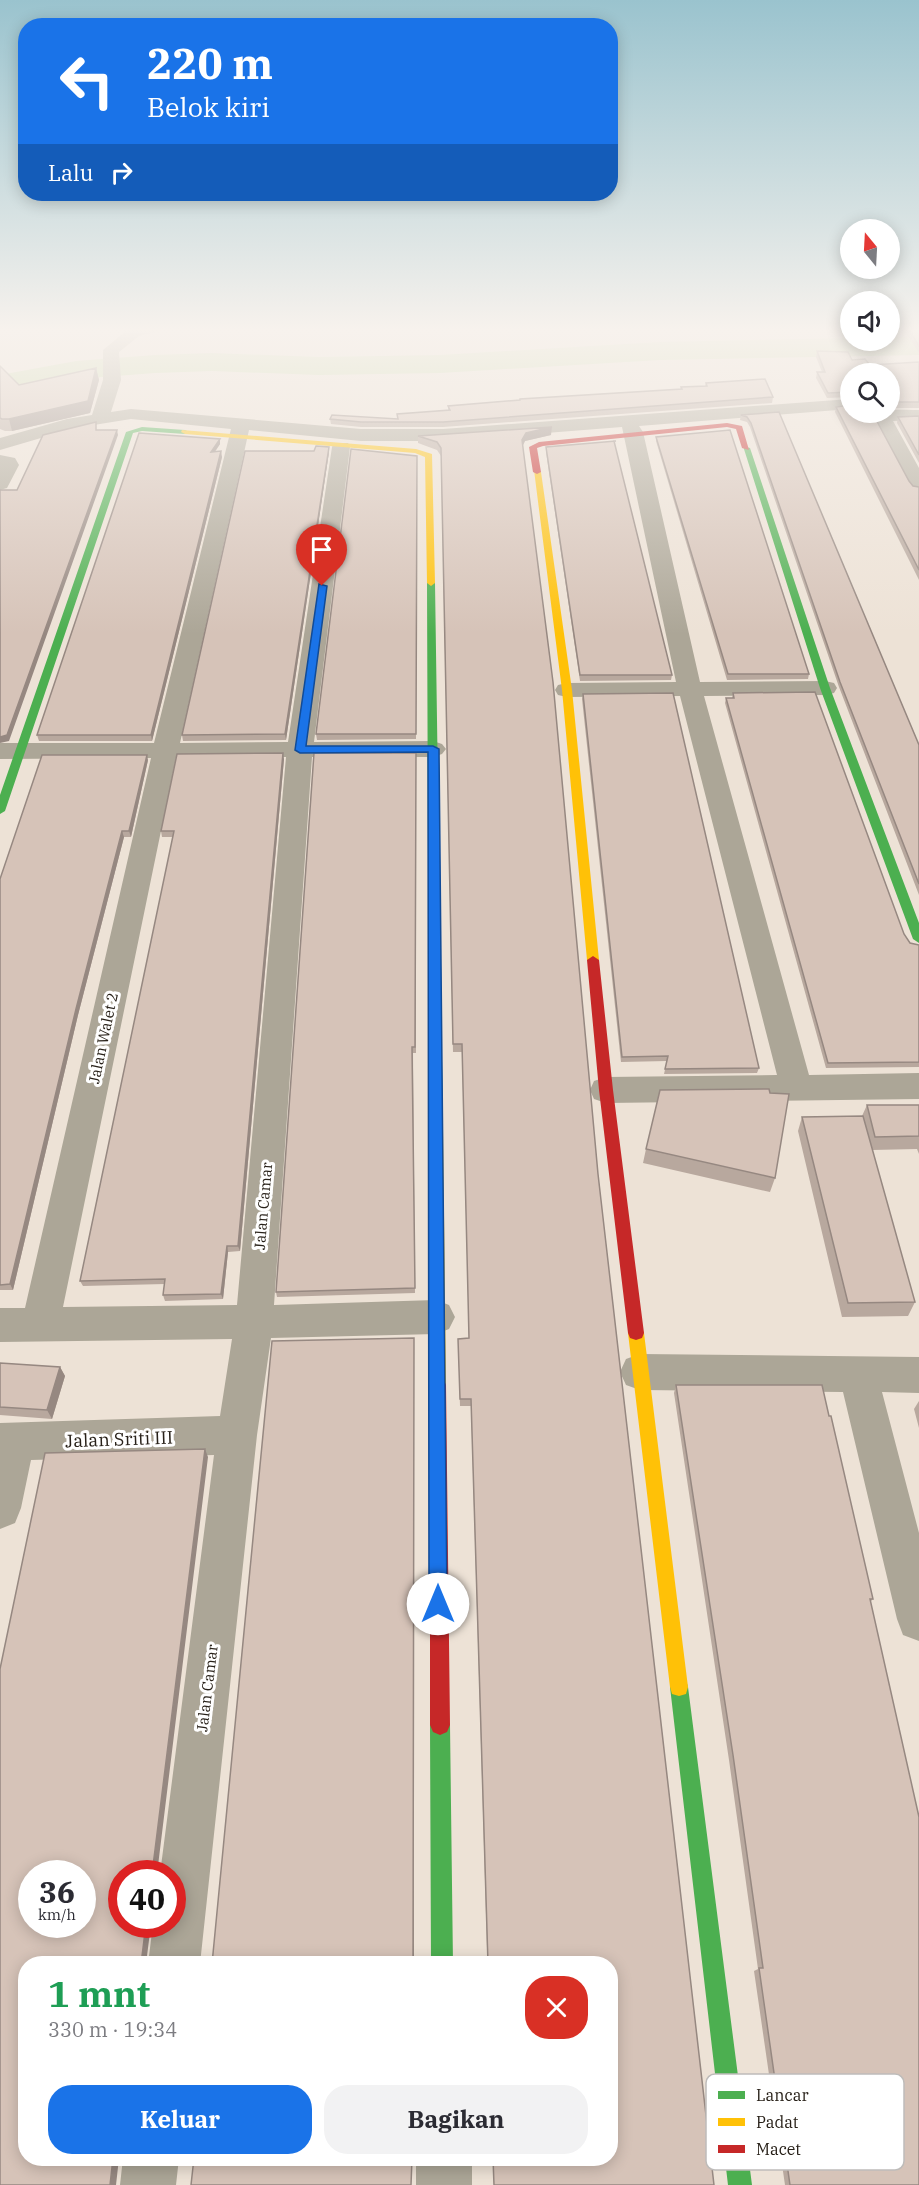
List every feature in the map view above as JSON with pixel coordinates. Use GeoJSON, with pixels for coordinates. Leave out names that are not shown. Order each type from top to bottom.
{"type":"FeatureCollection","features":[{"type":"Feature","properties":{"kind":"street"},"geometry":{"type":"LineString","coordinates":[[0,444],[52,430]]}},
{"type":"Feature","properties":{"kind":"street"},"geometry":{"type":"LineString","coordinates":[[0,811],[10,751],[130,432],[138,430]]}},
{"type":"Feature","properties":{"kind":"street"},"geometry":{"type":"LineString","coordinates":[[236,430],[392,437],[548,430]]}},
{"type":"Feature","properties":{"kind":"street"},"geometry":{"type":"LineString","coordinates":[[239,430],[341,447],[416,451],[429,456],[442,1956]]}},
{"type":"Feature","properties":{"kind":"street","name":"Jalan Walet 2"},"geometry":{"type":"LineString","coordinates":[[40,1325],[165,751],[239,430]]}},
{"type":"Feature","properties":{"kind":"street"},"geometry":{"type":"LineString","coordinates":[[611,430],[536,445],[532,450],[567,690],[606,1090],[726,2074]]}},
{"type":"Feature","properties":{"kind":"street"},"geometry":{"type":"LineString","coordinates":[[631,430],[690,689],[796,1087]]}},
{"type":"Feature","properties":{"kind":"street"},"geometry":{"type":"LineString","coordinates":[[740,430],[825,688],[919,939]]}},
{"type":"Feature","properties":{"kind":"street"},"geometry":{"type":"LineString","coordinates":[[889,430],[919,486]]}},
{"type":"Feature","properties":{"kind":"street","name":"Jalan Camar"},"geometry":{"type":"LineString","coordinates":[[175,1956],[237,1435],[254,1322],[300,750],[341,447]]}},
{"type":"Feature","properties":{"kind":"street"},"geometry":{"type":"LineString","coordinates":[[0,484],[4,463]]}},
{"type":"Feature","properties":{"kind":"street"},"geometry":{"type":"LineString","coordinates":[[567,690],[825,688]]}},
{"type":"Feature","properties":{"kind":"street"},"geometry":{"type":"LineString","coordinates":[[10,751],[433,749]]}},
{"type":"Feature","properties":{"kind":"street"},"geometry":{"type":"LineString","coordinates":[[606,1090],[919,1086]]}},
{"type":"Feature","properties":{"kind":"street"},"geometry":{"type":"LineString","coordinates":[[0,1325],[435,1317]]}},
{"type":"Feature","properties":{"kind":"street"},"geometry":{"type":"LineString","coordinates":[[640,1372],[919,1375]]}},
{"type":"Feature","properties":{"kind":"street"},"geometry":{"type":"LineString","coordinates":[[858,1374],[919,1619]]}},
{"type":"Feature","properties":{"kind":"street","name":"Jalan Sriti III"},"geometry":{"type":"LineString","coordinates":[[8,1442],[237,1435]]}},
{"type":"Feature","properties":{"kind":"street"},"geometry":{"type":"LineString","coordinates":[[0,1508],[8,1442]]}},
{"type":"Feature","properties":{"kind":"street"},"geometry":{"type":"LineString","coordinates":[[148,2185],[150,2166]]}},
{"type":"Feature","properties":{"kind":"street"},"geometry":{"type":"LineString","coordinates":[[444,2166],[444,2185]]}},
{"type":"Feature","properties":{"kind":"street"},"geometry":{"type":"LineString","coordinates":[[738,2170],[740,2185]]}},
{"type":"Feature","properties":{"kind":"building"},"geometry":{"type":"Polygon","coordinates":[[[64,430],[117,430],[7,735],[0,737],[0,490],[17,490],[43,435],[64,430]]]}},
{"type":"Feature","properties":{"kind":"building"},"geometry":{"type":"Polygon","coordinates":[[[539,430],[526,433],[522,440],[553,682],[598,1174],[706,2115],[706,2170],[712,2170],[714,2185],[494,2185],[493,2166],[618,2166],[618,1956],[488,1956],[471,1399],[460,1399],[458,1339],[469,1338],[462,1044],[453,1044],[441,448],[437,442],[418,436],[539,430]]]}},
{"type":"Feature","properties":{"kind":"building"},"geometry":{"type":"Polygon","coordinates":[[[730,430],[809,674],[728,674],[656,437],[730,430]]]}},
{"type":"Feature","properties":{"kind":"building"},"geometry":{"type":"Polygon","coordinates":[[[753,430],[787,430],[919,745],[919,884],[840,682],[753,430]]]}},
{"type":"Feature","properties":{"kind":"building"},"geometry":{"type":"Polygon","coordinates":[[[848,430],[882,430],[909,481],[913,486],[919,487],[919,570],[848,430]]]}},
{"type":"Feature","properties":{"kind":"building"},"geometry":{"type":"Polygon","coordinates":[[[905,430],[919,430],[919,455],[905,430]]]}},
{"type":"Feature","properties":{"kind":"building"},"geometry":{"type":"Polygon","coordinates":[[[139,433],[220,439],[211,452],[221,451],[151,735],[37,735],[139,433]]]}},
{"type":"Feature","properties":{"kind":"building"},"geometry":{"type":"Polygon","coordinates":[[[614,441],[672,675],[580,675],[546,447],[614,441]]]}},
{"type":"Feature","properties":{"kind":"building"},"geometry":{"type":"Polygon","coordinates":[[[316,446],[329,447],[285,734],[182,735],[245,451],[314,451],[316,446]]]}},
{"type":"Feature","properties":{"kind":"building"},"geometry":{"type":"Polygon","coordinates":[[[351,449],[417,456],[416,734],[316,734],[351,449]]]}},
{"type":"Feature","properties":{"kind":"building"},"geometry":{"type":"Polygon","coordinates":[[[815,692],[904,934],[910,943],[919,945],[919,1062],[828,1063],[726,698],[734,698],[733,693],[815,692]]]}},
{"type":"Feature","properties":{"kind":"building"},"geometry":{"type":"Polygon","coordinates":[[[673,693],[759,1068],[665,1069],[668,1056],[622,1057],[583,694],[673,693]]]}},
{"type":"Feature","properties":{"kind":"building"},"geometry":{"type":"Polygon","coordinates":[[[283,753],[238,1246],[227,1246],[221,1294],[163,1295],[165,1279],[80,1281],[174,831],[161,831],[177,754],[283,753]]]}},
{"type":"Feature","properties":{"kind":"building"},"geometry":{"type":"Polygon","coordinates":[[[314,753],[416,753],[415,1047],[412,1047],[415,1288],[276,1292],[314,753]]]}},
{"type":"Feature","properties":{"kind":"building"},"geometry":{"type":"Polygon","coordinates":[[[42,755],[147,755],[129,831],[122,831],[76,1009],[10,1284],[0,1285],[0,879],[42,755]]]}},
{"type":"Feature","properties":{"kind":"building"},"geometry":{"type":"Polygon","coordinates":[[[769,1089],[770,1093],[789,1094],[775,1178],[646,1149],[660,1090],[769,1089]]]}},
{"type":"Feature","properties":{"kind":"building"},"geometry":{"type":"Polygon","coordinates":[[[867,1105],[919,1105],[919,1136],[875,1137],[867,1105]]]}},
{"type":"Feature","properties":{"kind":"building"},"geometry":{"type":"Polygon","coordinates":[[[863,1116],[915,1302],[848,1303],[802,1117],[863,1116]]]}},
{"type":"Feature","properties":{"kind":"building"},"geometry":{"type":"Polygon","coordinates":[[[414,1338],[413,1956],[213,1956],[272,1341],[414,1338]]]}},
{"type":"Feature","properties":{"kind":"building"},"geometry":{"type":"Polygon","coordinates":[[[0,1363],[60,1367],[47,1410],[0,1407],[0,1363]]]}},
{"type":"Feature","properties":{"kind":"building"},"geometry":{"type":"Polygon","coordinates":[[[676,1385],[822,1385],[873,1599],[870,1599],[919,1817],[919,2185],[790,2185],[788,2170],[904,2170],[904,2074],[774,2074],[759,1968],[763,1968],[676,1385]]]}},
{"type":"Feature","properties":{"kind":"building"},"geometry":{"type":"Polygon","coordinates":[[[205,1449],[154,1860],[108,1860],[108,1938],[144,1938],[142,1956],[18,1956],[18,2166],[112,2166],[110,2185],[0,2185],[0,1669],[45,1453],[205,1449]]]}},
{"type":"Feature","properties":{"kind":"building"},"geometry":{"type":"Polygon","coordinates":[[[193,2166],[412,2166],[411,2185],[191,2185],[193,2166]]]}},
{"type":"Feature","properties":{"kind":"traffic: fast"},"geometry":{"type":"LineString","coordinates":[[0,811],[130,432],[138,430]]}},
{"type":"Feature","properties":{"kind":"traffic: fast"},"geometry":{"type":"LineString","coordinates":[[156,430],[185,432]]}},
{"type":"Feature","properties":{"kind":"traffic: fast"},"geometry":{"type":"LineString","coordinates":[[746,448],[825,688],[919,939]]}},
{"type":"Feature","properties":{"kind":"traffic: fast"},"geometry":{"type":"LineString","coordinates":[[431,583],[436,1129]]}},
{"type":"Feature","properties":{"kind":"traffic: fast"},"geometry":{"type":"LineString","coordinates":[[679,1687],[726,2074]]}},
{"type":"Feature","properties":{"kind":"traffic: fast"},"geometry":{"type":"LineString","coordinates":[[440,1725],[442,1956]]}},
{"type":"Feature","properties":{"kind":"traffic: fast"},"geometry":{"type":"LineString","coordinates":[[738,2170],[740,2185]]}},
{"type":"Feature","properties":{"kind":"traffic: slow"},"geometry":{"type":"LineString","coordinates":[[185,432],[416,451],[429,456],[431,583]]}},
{"type":"Feature","properties":{"kind":"traffic: slow"},"geometry":{"type":"LineString","coordinates":[[537,472],[567,690],[593,960]]}},
{"type":"Feature","properties":{"kind":"traffic: slow"},"geometry":{"type":"LineString","coordinates":[[436,1129],[438,1385]]}},
{"type":"Feature","properties":{"kind":"traffic: slow"},"geometry":{"type":"LineString","coordinates":[[636,1333],[679,1687]]}},
{"type":"Feature","properties":{"kind":"traffic: jam"},"geometry":{"type":"LineString","coordinates":[[537,472],[533,447],[542,444],[679,430]]}},
{"type":"Feature","properties":{"kind":"traffic: jam"},"geometry":{"type":"LineString","coordinates":[[740,430],[746,448]]}},
{"type":"Feature","properties":{"kind":"traffic: jam"},"geometry":{"type":"LineString","coordinates":[[593,960],[606,1090],[636,1333]]}},
{"type":"Feature","properties":{"kind":"traffic: jam"},"geometry":{"type":"LineString","coordinates":[[438,1385],[440,1725]]}},
{"type":"Feature","properties":{"kind":"route"},"geometry":{"type":"LineString","coordinates":[[322,586],[300,750],[433,749],[438,1604]]}}]}
